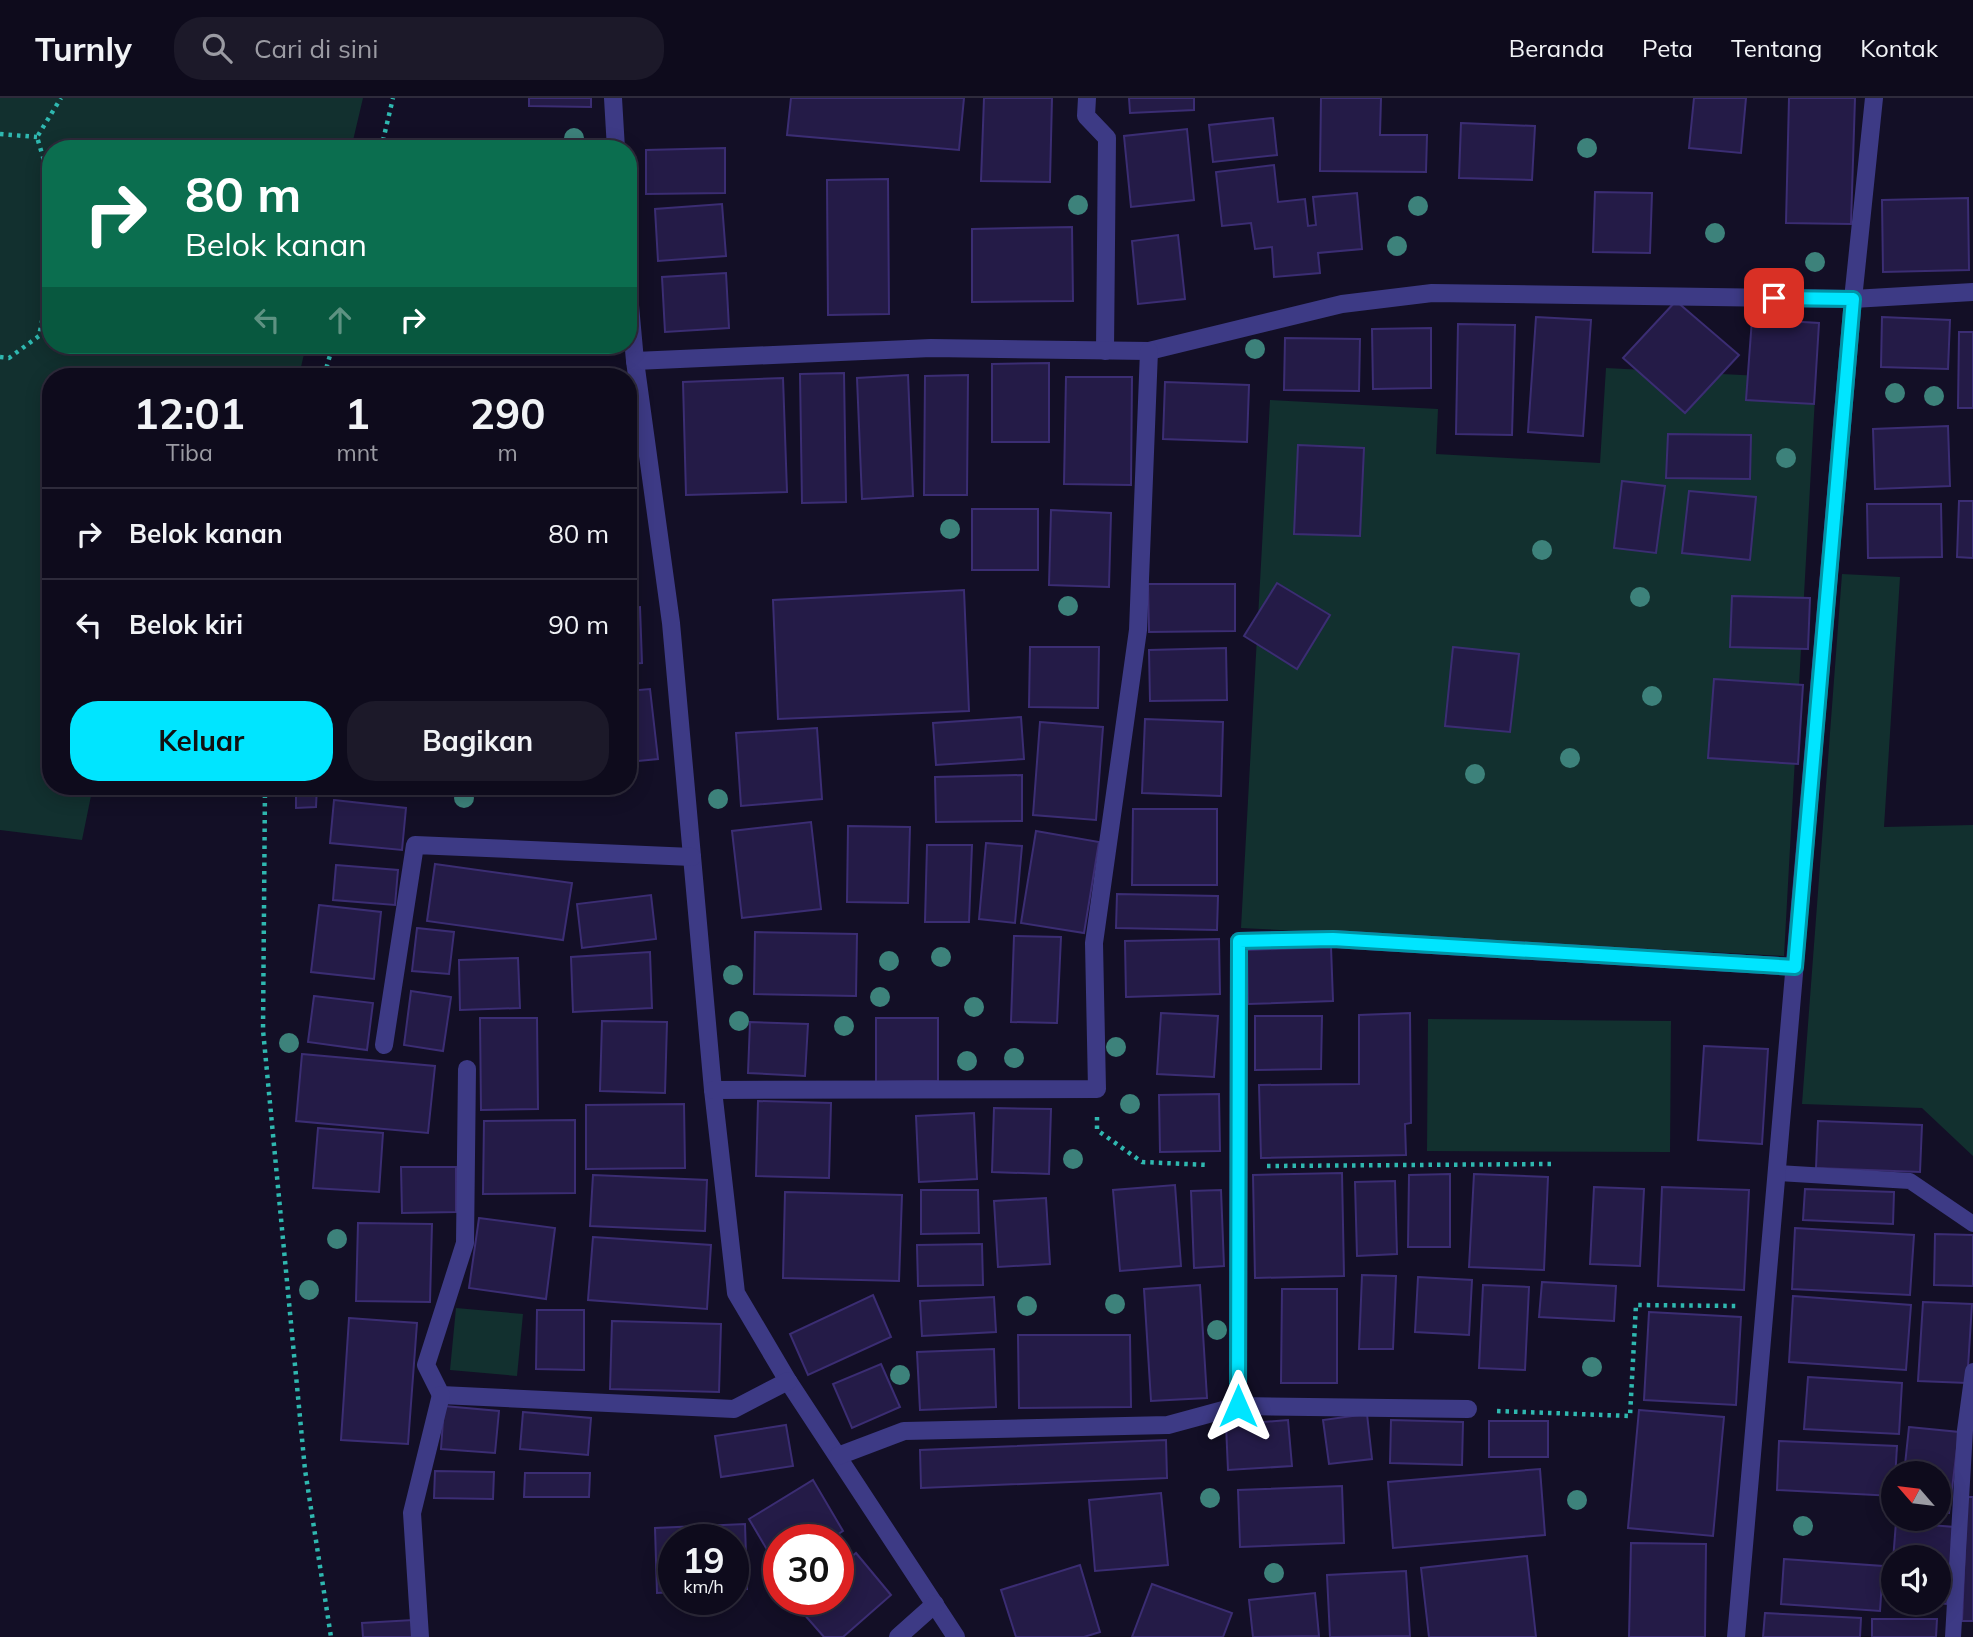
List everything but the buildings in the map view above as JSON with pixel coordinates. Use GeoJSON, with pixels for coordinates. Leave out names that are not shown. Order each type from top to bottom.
{"type":"FeatureCollection","features":[{"type":"Feature","properties":{"kind":"street"},"geometry":{"type":"LineString","coordinates":[[613,98],[615,140]]}},
{"type":"Feature","properties":{"kind":"street"},"geometry":{"type":"LineString","coordinates":[[1087,98],[1086,116],[1107,138],[1105,351]]}},
{"type":"Feature","properties":{"kind":"street"},"geometry":{"type":"LineString","coordinates":[[1736,1637],[1853,299],[1874,98]]}},
{"type":"Feature","properties":{"kind":"street"},"geometry":{"type":"LineString","coordinates":[[635,360],[931,348],[1149,351],[1342,304],[1432,293],[1853,299],[1973,292]]}},
{"type":"Feature","properties":{"kind":"street"},"geometry":{"type":"LineString","coordinates":[[713,1090],[1097,1089],[1094,943],[1139,630],[1149,351]]}},
{"type":"Feature","properties":{"kind":"street"},"geometry":{"type":"LineString","coordinates":[[634,354],[636,368]]}},
{"type":"Feature","properties":{"kind":"street"},"geometry":{"type":"LineString","coordinates":[[637,375],[671,623],[713,1090],[736,1293],[788,1381],[956,1637]]}},
{"type":"Feature","properties":{"kind":"street"},"geometry":{"type":"LineString","coordinates":[[384,1045],[415,845],[692,857]]}},
{"type":"Feature","properties":{"kind":"street"},"geometry":{"type":"LineString","coordinates":[[1238,1406],[1239,941],[1333,939],[1795,967]]}},
{"type":"Feature","properties":{"kind":"street"},"geometry":{"type":"LineString","coordinates":[[420,1637],[412,1513],[441,1395],[426,1365],[465,1244],[467,1069]]}},
{"type":"Feature","properties":{"kind":"street"},"geometry":{"type":"LineString","coordinates":[[441,1395],[734,1409],[788,1381]]}},
{"type":"Feature","properties":{"kind":"street"},"geometry":{"type":"LineString","coordinates":[[838,1456],[904,1431],[1168,1425],[1238,1406],[1468,1409]]}},
{"type":"Feature","properties":{"kind":"street"},"geometry":{"type":"LineString","coordinates":[[898,1637],[934,1604]]}},
{"type":"Feature","properties":{"kind":"lane"},"geometry":{"type":"LineString","coordinates":[[1777,1173],[1910,1181],[1973,1224]]}},
{"type":"Feature","properties":{"kind":"lane"},"geometry":{"type":"LineString","coordinates":[[1954,1637],[1965,1430],[1973,1371]]}},
{"type":"Feature","properties":{"kind":"path"},"geometry":{"type":"LineString","coordinates":[[42,154],[37,137],[61,98]]}},
{"type":"Feature","properties":{"kind":"path"},"geometry":{"type":"LineString","coordinates":[[384,140],[393,98]]}},
{"type":"Feature","properties":{"kind":"path"},"geometry":{"type":"LineString","coordinates":[[0,134],[37,137]]}},
{"type":"Feature","properties":{"kind":"path"},"geometry":{"type":"LineString","coordinates":[[0,357],[9,358],[39,336],[42,321]]}},
{"type":"Feature","properties":{"kind":"path"},"geometry":{"type":"LineString","coordinates":[[265,795],[263,1030],[305,1470],[331,1637]]}},
{"type":"Feature","properties":{"kind":"path"},"geometry":{"type":"LineString","coordinates":[[1097,1089],[1097,1130],[1142,1162],[1239,1166],[1551,1164]]}},
{"type":"Feature","properties":{"kind":"path"},"geometry":{"type":"LineString","coordinates":[[1468,1409],[1630,1416],[1636,1304],[1765,1307]]}},
{"type":"Feature","properties":{"kind":"green space"},"geometry":{"type":"Polygon","coordinates":[[[0,98],[363,98],[353,140],[42,140],[42,354],[304,354],[301,368],[42,368],[42,795],[91,795],[82,840],[0,830],[0,98]]]}},
{"type":"Feature","properties":{"kind":"green space"},"geometry":{"type":"Polygon","coordinates":[[[1606,368],[1816,379],[1784,956],[1241,928],[1270,400],[1438,409],[1436,454],[1600,463],[1606,368]]]}},
{"type":"Feature","properties":{"kind":"green space"},"geometry":{"type":"Polygon","coordinates":[[[1842,574],[1900,577],[1884,827],[1973,825],[1973,1156],[1922,1108],[1802,1104],[1842,574]]]}},
{"type":"Feature","properties":{"kind":"green space"},"geometry":{"type":"Polygon","coordinates":[[[1428,1019],[1671,1021],[1670,1152],[1427,1151],[1428,1019]]]}},
{"type":"Feature","properties":{"kind":"green space"},"geometry":{"type":"Polygon","coordinates":[[[456,1308],[523,1314],[517,1376],[450,1370],[456,1308]]]}},
{"type":"Feature","properties":{"kind":"route"},"geometry":{"type":"LineString","coordinates":[[1238,1406],[1239,941],[1333,939],[1795,967],[1853,299],[1774,298]]}}]}
